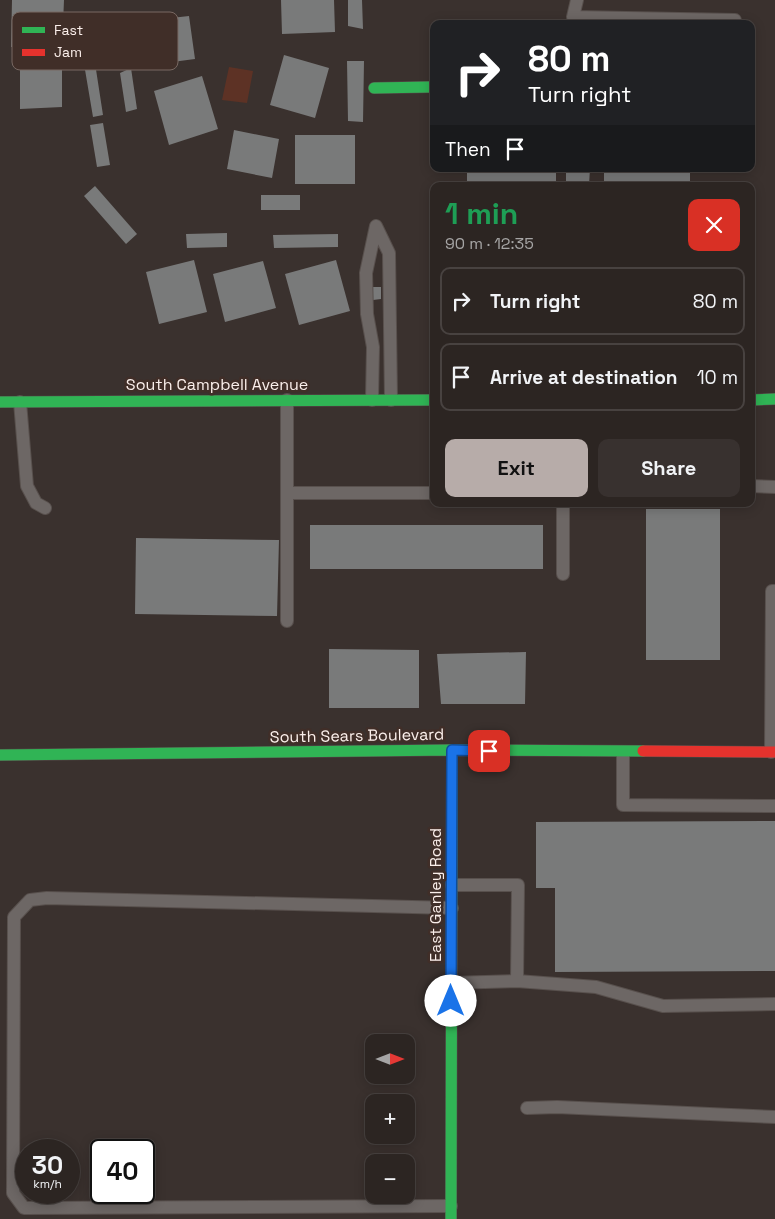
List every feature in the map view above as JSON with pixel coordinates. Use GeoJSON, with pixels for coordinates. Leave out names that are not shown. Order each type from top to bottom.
{"type":"FeatureCollection","features":[{"type":"Feature","properties":{"kind":"street"},"geometry":{"type":"LineString","coordinates":[[374,88],[430,87]]}},
{"type":"Feature","properties":{"kind":"street"},"geometry":{"type":"LineString","coordinates":[[755,400],[775,399]]}},
{"type":"Feature","properties":{"kind":"street","name":"South Campbell Avenue"},"geometry":{"type":"LineString","coordinates":[[0,402],[430,400]]}},
{"type":"Feature","properties":{"kind":"street","name":"South Sears Boulevard"},"geometry":{"type":"LineString","coordinates":[[0,755],[452,750],[773,752]]}},
{"type":"Feature","properties":{"kind":"street","name":"East Ganley Road"},"geometry":{"type":"LineString","coordinates":[[451,1213],[452,750]]}},
{"type":"Feature","properties":{"kind":"lane"},"geometry":{"type":"LineString","coordinates":[[573,20],[577,0]]}},
{"type":"Feature","properties":{"kind":"lane"},"geometry":{"type":"LineString","coordinates":[[372,400],[373,347],[366,314],[366,273],[376,226],[389,253],[391,400]]}},
{"type":"Feature","properties":{"kind":"lane"},"geometry":{"type":"LineString","coordinates":[[287,400],[287,621]]}},
{"type":"Feature","properties":{"kind":"lane"},"geometry":{"type":"LineString","coordinates":[[20,402],[27,486],[36,503],[45,508]]}},
{"type":"Feature","properties":{"kind":"lane"},"geometry":{"type":"LineString","coordinates":[[755,486],[775,487]]}},
{"type":"Feature","properties":{"kind":"lane"},"geometry":{"type":"LineString","coordinates":[[290,493],[430,493]]}},
{"type":"Feature","properties":{"kind":"lane"},"geometry":{"type":"LineString","coordinates":[[563,507],[563,574]]}},
{"type":"Feature","properties":{"kind":"lane"},"geometry":{"type":"LineString","coordinates":[[773,752],[772,592],[775,591]]}},
{"type":"Feature","properties":{"kind":"lane"},"geometry":{"type":"LineString","coordinates":[[624,752],[623,805],[775,806]]}},
{"type":"Feature","properties":{"kind":"lane"},"geometry":{"type":"LineString","coordinates":[[452,885],[518,885],[517,981]]}},
{"type":"Feature","properties":{"kind":"lane"},"geometry":{"type":"LineString","coordinates":[[451,1213],[24,1208],[13,1193],[14,917],[30,900],[47,898],[452,908]]}},
{"type":"Feature","properties":{"kind":"lane"},"geometry":{"type":"LineString","coordinates":[[451,983],[517,981],[596,987],[663,1006],[775,1004]]}},
{"type":"Feature","properties":{"kind":"lane"},"geometry":{"type":"LineString","coordinates":[[527,1108],[557,1107],[775,1117]]}},
{"type":"Feature","properties":{"kind":"shaded area"},"geometry":{"type":"Polygon","coordinates":[[[229,67],[253,71],[247,103],[222,100],[229,67]]]}},
{"type":"Feature","properties":{"kind":"building"},"geometry":{"type":"Polygon","coordinates":[[[12,0],[64,0],[64,12],[12,12],[11,47],[12,0]]]}},
{"type":"Feature","properties":{"kind":"building"},"geometry":{"type":"Polygon","coordinates":[[[281,0],[334,0],[335,32],[282,34],[281,0]]]}},
{"type":"Feature","properties":{"kind":"building"},"geometry":{"type":"Polygon","coordinates":[[[348,0],[362,0],[363,29],[348,26],[348,0]]]}},
{"type":"Feature","properties":{"kind":"building"},"geometry":{"type":"Polygon","coordinates":[[[189,16],[195,59],[178,61],[178,17],[189,16]]]}},
{"type":"Feature","properties":{"kind":"building"},"geometry":{"type":"Polygon","coordinates":[[[284,55],[329,68],[315,118],[270,105],[284,55]]]}},
{"type":"Feature","properties":{"kind":"building"},"geometry":{"type":"Polygon","coordinates":[[[347,61],[364,61],[363,122],[348,121],[347,61]]]}},
{"type":"Feature","properties":{"kind":"building"},"geometry":{"type":"Polygon","coordinates":[[[20,70],[62,70],[62,107],[20,109],[20,70]]]}},
{"type":"Feature","properties":{"kind":"building"},"geometry":{"type":"Polygon","coordinates":[[[85,70],[96,70],[103,115],[93,117],[85,70]]]}},
{"type":"Feature","properties":{"kind":"building"},"geometry":{"type":"Polygon","coordinates":[[[131,70],[137,109],[126,112],[120,73],[131,70]]]}},
{"type":"Feature","properties":{"kind":"building"},"geometry":{"type":"Polygon","coordinates":[[[202,76],[218,129],[169,145],[154,91],[202,76]]]}},
{"type":"Feature","properties":{"kind":"building"},"geometry":{"type":"Polygon","coordinates":[[[103,123],[110,165],[97,167],[90,125],[103,123]]]}},
{"type":"Feature","properties":{"kind":"building"},"geometry":{"type":"Polygon","coordinates":[[[234,130],[279,139],[272,178],[227,169],[234,130]]]}},
{"type":"Feature","properties":{"kind":"building"},"geometry":{"type":"Polygon","coordinates":[[[295,135],[355,135],[355,184],[295,184],[295,135]]]}},
{"type":"Feature","properties":{"kind":"building"},"geometry":{"type":"Polygon","coordinates":[[[467,172],[556,172],[556,182],[467,182],[467,172]]]}},
{"type":"Feature","properties":{"kind":"building"},"geometry":{"type":"Polygon","coordinates":[[[566,172],[590,172],[589,182],[566,182],[566,172]]]}},
{"type":"Feature","properties":{"kind":"building"},"geometry":{"type":"Polygon","coordinates":[[[604,172],[690,172],[690,182],[604,182],[604,172]]]}},
{"type":"Feature","properties":{"kind":"building"},"geometry":{"type":"Polygon","coordinates":[[[95,186],[137,234],[126,244],[84,196],[95,186]]]}},
{"type":"Feature","properties":{"kind":"building"},"geometry":{"type":"Polygon","coordinates":[[[261,195],[300,195],[300,210],[261,210],[261,195]]]}},
{"type":"Feature","properties":{"kind":"building"},"geometry":{"type":"Polygon","coordinates":[[[227,233],[227,247],[187,248],[186,234],[227,233]]]}},
{"type":"Feature","properties":{"kind":"building"},"geometry":{"type":"Polygon","coordinates":[[[338,234],[338,247],[274,248],[273,235],[338,234]]]}},
{"type":"Feature","properties":{"kind":"building"},"geometry":{"type":"Polygon","coordinates":[[[194,260],[207,312],[159,324],[146,272],[194,260]]]}},
{"type":"Feature","properties":{"kind":"building"},"geometry":{"type":"Polygon","coordinates":[[[336,260],[350,311],[299,325],[285,274],[336,260]]]}},
{"type":"Feature","properties":{"kind":"building"},"geometry":{"type":"Polygon","coordinates":[[[263,261],[276,308],[225,322],[213,274],[263,261]]]}},
{"type":"Feature","properties":{"kind":"building"},"geometry":{"type":"Polygon","coordinates":[[[373,287],[381,287],[381,299],[373,300],[373,287]]]}},
{"type":"Feature","properties":{"kind":"building"},"geometry":{"type":"Polygon","coordinates":[[[646,509],[720,509],[720,660],[646,660],[646,509]]]}},
{"type":"Feature","properties":{"kind":"building"},"geometry":{"type":"Polygon","coordinates":[[[310,525],[543,525],[543,569],[310,569],[310,525]]]}},
{"type":"Feature","properties":{"kind":"building"},"geometry":{"type":"Polygon","coordinates":[[[136,538],[279,540],[277,616],[135,614],[136,538]]]}},
{"type":"Feature","properties":{"kind":"building"},"geometry":{"type":"Polygon","coordinates":[[[329,649],[419,650],[419,708],[329,708],[329,649]]]}},
{"type":"Feature","properties":{"kind":"building"},"geometry":{"type":"Polygon","coordinates":[[[526,652],[525,704],[441,704],[437,654],[526,652]]]}},
{"type":"Feature","properties":{"kind":"building"},"geometry":{"type":"Polygon","coordinates":[[[775,821],[775,971],[555,972],[555,888],[536,888],[536,822],[775,821]]]}},
{"type":"Feature","properties":{"kind":"traffic: fast"},"geometry":{"type":"LineString","coordinates":[[374,88],[430,87]]}},
{"type":"Feature","properties":{"kind":"traffic: fast"},"geometry":{"type":"LineString","coordinates":[[755,400],[775,399]]}},
{"type":"Feature","properties":{"kind":"traffic: fast"},"geometry":{"type":"LineString","coordinates":[[0,402],[430,400]]}},
{"type":"Feature","properties":{"kind":"traffic: fast"},"geometry":{"type":"LineString","coordinates":[[0,755],[452,750],[643,751]]}},
{"type":"Feature","properties":{"kind":"traffic: fast"},"geometry":{"type":"LineString","coordinates":[[451,1219],[452,750]]}},
{"type":"Feature","properties":{"kind":"traffic: jam"},"geometry":{"type":"LineString","coordinates":[[643,751],[775,752]]}},
{"type":"Feature","properties":{"kind":"route"},"geometry":{"type":"LineString","coordinates":[[451,1001],[452,750],[489,751]]}}]}
